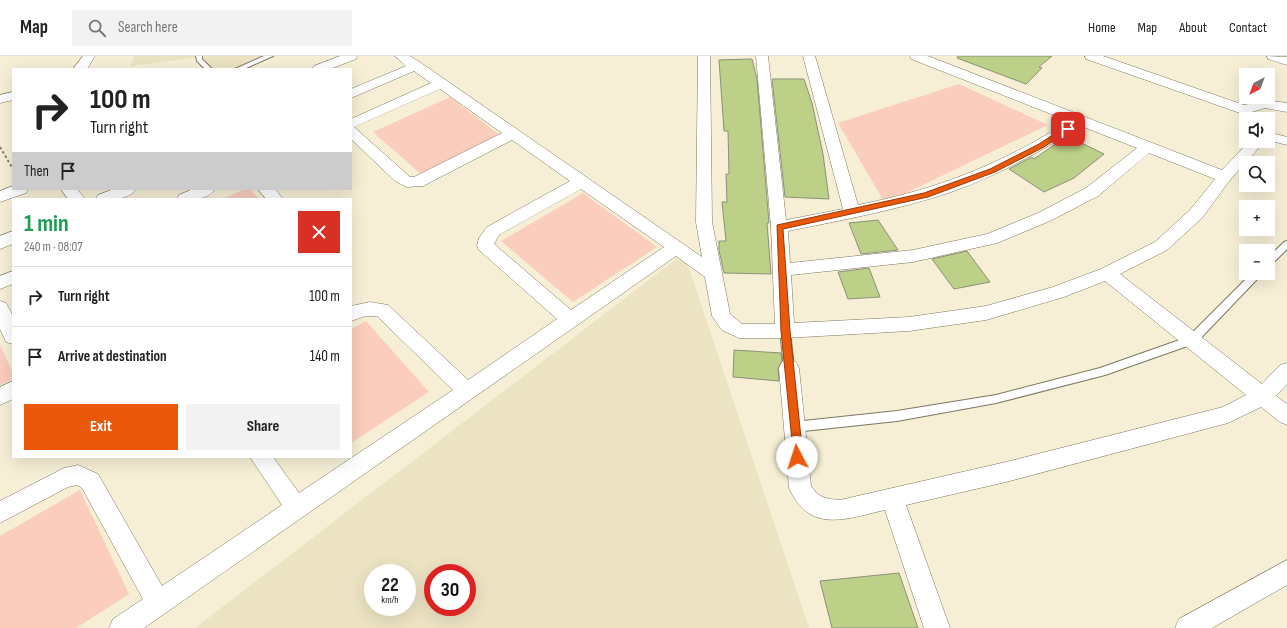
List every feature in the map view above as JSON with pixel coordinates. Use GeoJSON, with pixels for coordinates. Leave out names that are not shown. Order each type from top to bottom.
{"type":"FeatureCollection","features":[{"type":"Feature","properties":{"kind":"street"},"geometry":{"type":"LineString","coordinates":[[81,68],[89,56]]}},
{"type":"Feature","properties":{"kind":"street"},"geometry":{"type":"LineString","coordinates":[[321,68],[351,56]]}},
{"type":"Feature","properties":{"kind":"street"},"geometry":{"type":"LineString","coordinates":[[401,56],[714,274]]}},
{"type":"Feature","properties":{"kind":"street"},"geometry":{"type":"LineString","coordinates":[[704,56],[704,222],[721,316],[729,325],[739,331],[785,331],[908,324],[986,313],[1058,292],[1107,273],[1161,246],[1196,214],[1225,177],[1252,148]]}},
{"type":"Feature","properties":{"kind":"street"},"geometry":{"type":"LineString","coordinates":[[762,56],[779,227],[785,331]]}},
{"type":"Feature","properties":{"kind":"street"},"geometry":{"type":"LineString","coordinates":[[809,56],[852,212]]}},
{"type":"Feature","properties":{"kind":"street"},"geometry":{"type":"LineString","coordinates":[[916,56],[1225,177]]}},
{"type":"Feature","properties":{"kind":"street"},"geometry":{"type":"LineString","coordinates":[[1091,56],[1239,113]]}},
{"type":"Feature","properties":{"kind":"street"},"geometry":{"type":"LineString","coordinates":[[1273,56],[1287,60]]}},
{"type":"Feature","properties":{"kind":"street"},"geometry":{"type":"LineString","coordinates":[[352,94],[416,66]]}},
{"type":"Feature","properties":{"kind":"street"},"geometry":{"type":"LineString","coordinates":[[352,124],[440,84]]}},
{"type":"Feature","properties":{"kind":"street"},"geometry":{"type":"LineString","coordinates":[[0,99],[12,96]]}},
{"type":"Feature","properties":{"kind":"street"},"geometry":{"type":"LineString","coordinates":[[1247,112],[1252,105],[1266,104],[1287,108]]}},
{"type":"Feature","properties":{"kind":"street"},"geometry":{"type":"LineString","coordinates":[[779,227],[925,195],[992,170],[1042,146],[1080,120]]}},
{"type":"Feature","properties":{"kind":"street"},"geometry":{"type":"LineString","coordinates":[[352,132],[400,178],[407,182],[417,182],[512,134]]}},
{"type":"Feature","properties":{"kind":"street"},"geometry":{"type":"LineString","coordinates":[[1275,138],[1287,141]]}},
{"type":"Feature","properties":{"kind":"street"},"geometry":{"type":"LineString","coordinates":[[782,270],[913,256],[991,239],[1044,217],[1092,192],[1147,147]]}},
{"type":"Feature","properties":{"kind":"street"},"geometry":{"type":"LineString","coordinates":[[570,320],[485,246],[487,238],[493,231],[580,182]]}},
{"type":"Feature","properties":{"kind":"street"},"geometry":{"type":"LineString","coordinates":[[0,197],[18,190]]}},
{"type":"Feature","properties":{"kind":"street"},"geometry":{"type":"LineString","coordinates":[[70,190],[76,198]]}},
{"type":"Feature","properties":{"kind":"street"},"geometry":{"type":"LineString","coordinates":[[106,198],[126,190]]}},
{"type":"Feature","properties":{"kind":"street"},"geometry":{"type":"LineString","coordinates":[[187,198],[205,190]]}},
{"type":"Feature","properties":{"kind":"street"},"geometry":{"type":"LineString","coordinates":[[267,190],[275,198]]}},
{"type":"Feature","properties":{"kind":"street"},"geometry":{"type":"LineString","coordinates":[[0,243],[12,237]]}},
{"type":"Feature","properties":{"kind":"street"},"geometry":{"type":"LineString","coordinates":[[122,628],[675,248]]}},
{"type":"Feature","properties":{"kind":"street"},"geometry":{"type":"LineString","coordinates":[[1107,273],[1287,416]]}},
{"type":"Feature","properties":{"kind":"street"},"geometry":{"type":"LineString","coordinates":[[0,283],[12,277]]}},
{"type":"Feature","properties":{"kind":"street"},"geometry":{"type":"LineString","coordinates":[[0,308],[12,335]]}},
{"type":"Feature","properties":{"kind":"street"},"geometry":{"type":"LineString","coordinates":[[352,314],[362,309],[374,308],[382,310],[467,390]]}},
{"type":"Feature","properties":{"kind":"street"},"geometry":{"type":"LineString","coordinates":[[789,368],[800,488],[808,501],[820,509],[840,510],[1006,472],[1228,414],[1263,396],[1287,371]]}},
{"type":"Feature","properties":{"kind":"street"},"geometry":{"type":"LineString","coordinates":[[0,397],[12,390]]}},
{"type":"Feature","properties":{"kind":"street"},"geometry":{"type":"LineString","coordinates":[[262,458],[296,507]]}},
{"type":"Feature","properties":{"kind":"street"},"geometry":{"type":"LineString","coordinates":[[0,513],[64,478],[78,475],[90,481],[158,603]]}},
{"type":"Feature","properties":{"kind":"street"},"geometry":{"type":"LineString","coordinates":[[892,498],[937,628]]}},
{"type":"Feature","properties":{"kind":"street"},"geometry":{"type":"LineString","coordinates":[[1188,628],[1287,572]]}},
{"type":"Feature","properties":{"kind":"lane"},"geometry":{"type":"LineString","coordinates":[[199,56],[199,60],[208,68]]}},
{"type":"Feature","properties":{"kind":"lane"},"geometry":{"type":"LineString","coordinates":[[240,68],[270,56]]}},
{"type":"Feature","properties":{"kind":"lane"},"geometry":{"type":"LineString","coordinates":[[1275,256],[1287,244]]}},
{"type":"Feature","properties":{"kind":"lane"},"geometry":{"type":"LineString","coordinates":[[794,427],[897,416],[996,399],[1101,372],[1192,340],[1251,280]]}},
{"type":"Feature","properties":{"kind":"lane"},"geometry":{"type":"LineString","coordinates":[[785,331],[789,368]]}},
{"type":"Feature","properties":{"kind":"path"},"geometry":{"type":"LineString","coordinates":[[0,147],[12,167]]}},
{"type":"Feature","properties":{"kind":"shaded area"},"geometry":{"type":"Polygon","coordinates":[[[134,56],[276,56],[246,68],[213,68],[201,57],[130,66],[134,56]]]}},
{"type":"Feature","properties":{"kind":"shaded area"},"geometry":{"type":"Polygon","coordinates":[[[959,84],[1048,125],[885,203],[838,123],[959,84]]]}},
{"type":"Feature","properties":{"kind":"shaded area"},"geometry":{"type":"Polygon","coordinates":[[[450,97],[501,136],[422,175],[373,132],[450,97]]]}},
{"type":"Feature","properties":{"kind":"shaded area"},"geometry":{"type":"Polygon","coordinates":[[[243,190],[251,190],[258,198],[224,198],[243,190]]]}},
{"type":"Feature","properties":{"kind":"shaded area"},"geometry":{"type":"Polygon","coordinates":[[[583,193],[657,247],[573,302],[501,241],[583,193]]]}},
{"type":"Feature","properties":{"kind":"shaded area"},"geometry":{"type":"Polygon","coordinates":[[[684,253],[809,628],[195,628],[684,253]]]}},
{"type":"Feature","properties":{"kind":"shaded area"},"geometry":{"type":"Polygon","coordinates":[[[366,321],[429,392],[352,442],[352,328],[366,321]]]}},
{"type":"Feature","properties":{"kind":"shaded area"},"geometry":{"type":"Polygon","coordinates":[[[0,345],[12,371],[12,379],[0,385],[0,345]]]}},
{"type":"Feature","properties":{"kind":"shaded area"},"geometry":{"type":"Polygon","coordinates":[[[80,490],[129,594],[76,628],[0,628],[0,536],[80,490]]]}},
{"type":"Feature","properties":{"kind":"building"},"geometry":{"type":"Polygon","coordinates":[[[958,56],[1052,56],[1039,67],[1042,68],[1026,84],[957,58],[958,56]]]}},
{"type":"Feature","properties":{"kind":"building"},"geometry":{"type":"Polygon","coordinates":[[[752,59],[757,79],[769,223],[767,223],[771,274],[724,273],[719,250],[719,241],[726,241],[722,202],[727,202],[726,174],[729,174],[728,131],[724,131],[719,60],[752,59]]]}},
{"type":"Feature","properties":{"kind":"building"},"geometry":{"type":"Polygon","coordinates":[[[772,79],[804,79],[812,103],[823,154],[829,199],[785,197],[772,79]]]}},
{"type":"Feature","properties":{"kind":"building"},"geometry":{"type":"Polygon","coordinates":[[[1067,136],[1104,154],[1074,178],[1044,192],[1009,169],[1032,157],[1034,159],[1067,136]]]}},
{"type":"Feature","properties":{"kind":"building"},"geometry":{"type":"Polygon","coordinates":[[[878,220],[898,250],[861,254],[849,223],[878,220]]]}},
{"type":"Feature","properties":{"kind":"building"},"geometry":{"type":"Polygon","coordinates":[[[967,251],[990,282],[954,289],[932,259],[967,251]]]}},
{"type":"Feature","properties":{"kind":"building"},"geometry":{"type":"Polygon","coordinates":[[[869,268],[880,297],[848,299],[838,272],[869,268]]]}},
{"type":"Feature","properties":{"kind":"building"},"geometry":{"type":"Polygon","coordinates":[[[734,350],[781,353],[782,361],[778,368],[779,381],[733,377],[734,350]]]}},
{"type":"Feature","properties":{"kind":"building"},"geometry":{"type":"Polygon","coordinates":[[[899,573],[918,628],[832,628],[820,581],[899,573]]]}},
{"type":"Feature","properties":{"kind":"route"},"geometry":{"type":"LineString","coordinates":[[797,457],[785,331],[779,227],[925,195],[992,170],[1042,146],[1068,129]]}}]}
